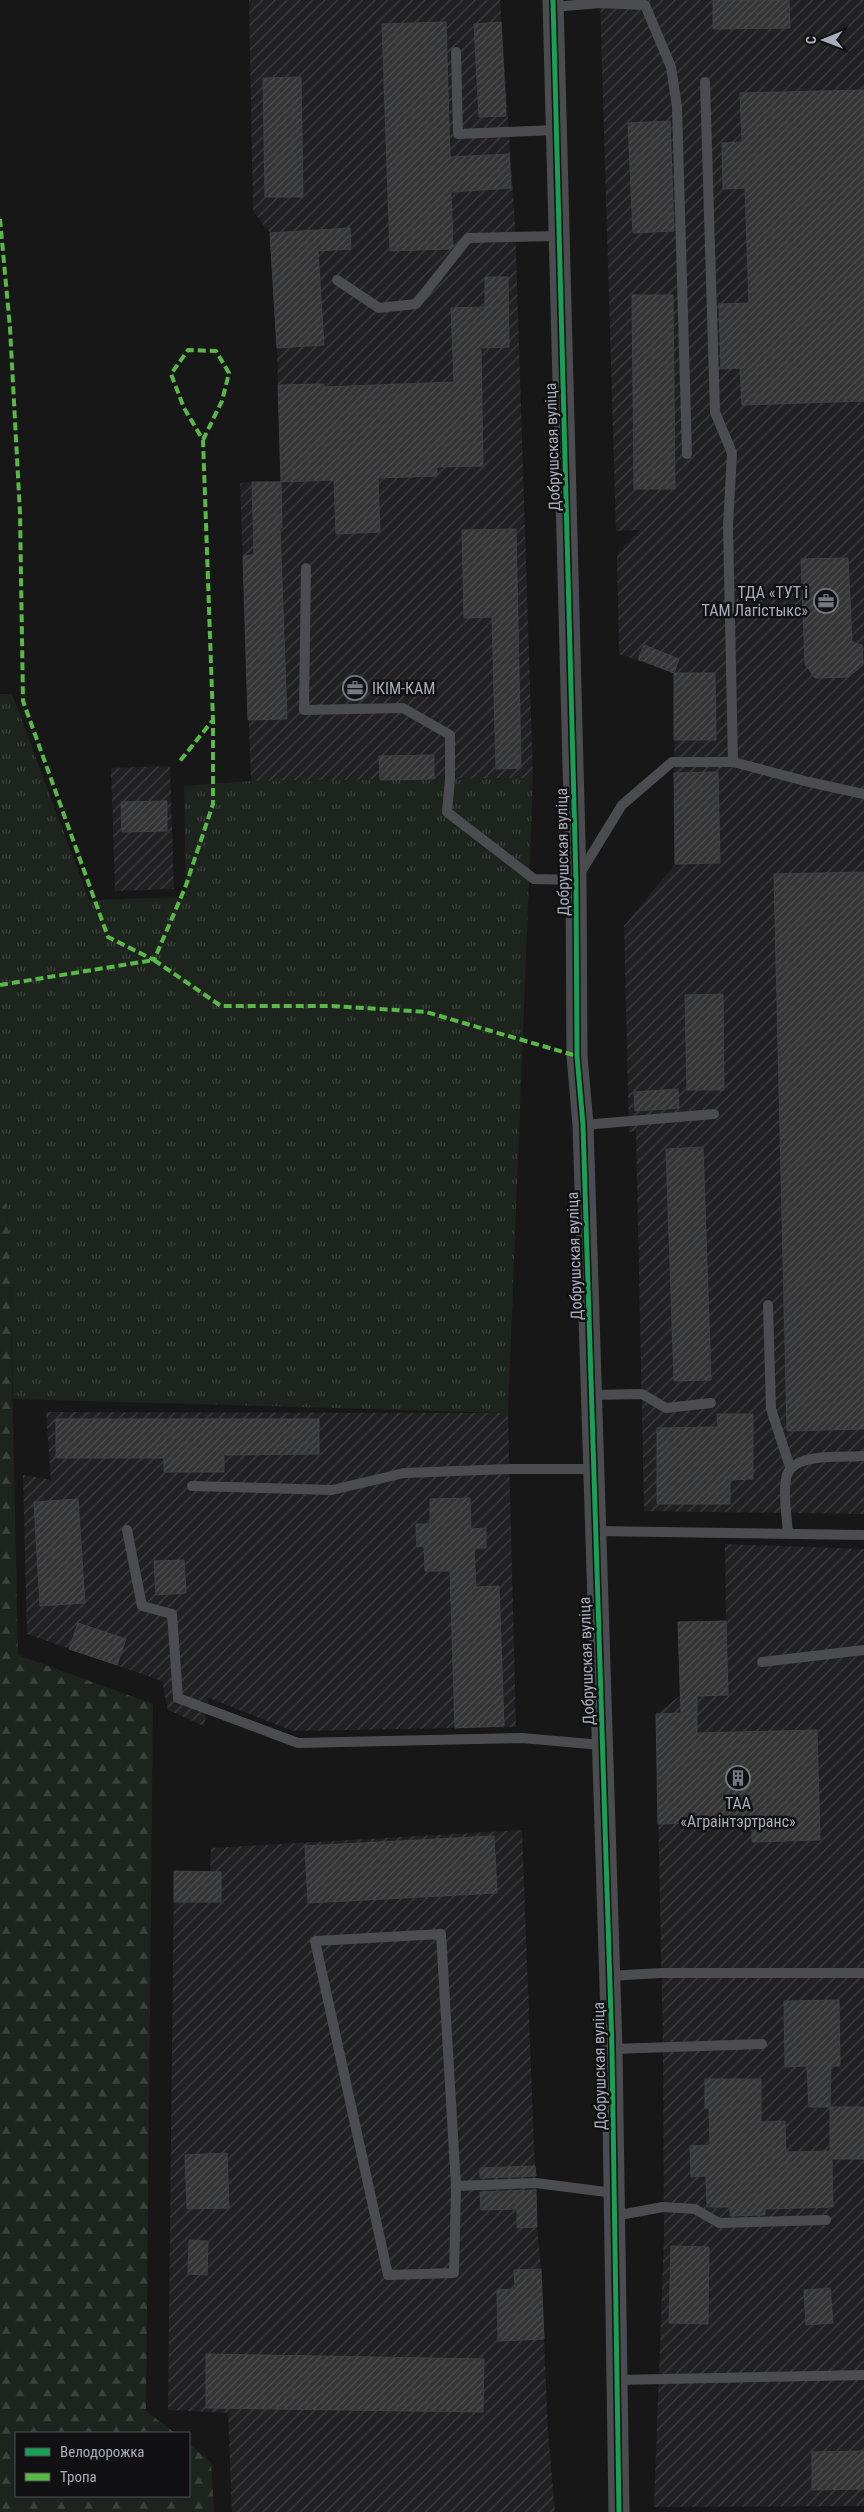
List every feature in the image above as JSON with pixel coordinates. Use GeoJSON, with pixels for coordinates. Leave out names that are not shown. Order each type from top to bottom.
{"type":"FeatureCollection","features":[{"type":"Feature","properties":{"kind":"street","name":"Добрушская вуліца"},"geometry":{"type":"LineString","coordinates":[[553,4],[576,880],[577,1056],[583,1125],[592,1469],[612,2049],[619,2512]]}},
{"type":"Feature","properties":{"kind":"lane"},"geometry":{"type":"LineString","coordinates":[[553,4],[600,2],[645,5],[671,67],[677,107],[687,454]]}},
{"type":"Feature","properties":{"kind":"lane"},"geometry":{"type":"LineString","coordinates":[[456,52],[458,134],[556,130]]}},
{"type":"Feature","properties":{"kind":"lane"},"geometry":{"type":"LineString","coordinates":[[705,82],[715,412],[732,453],[728,526],[733,762]]}},
{"type":"Feature","properties":{"kind":"lane"},"geometry":{"type":"LineString","coordinates":[[337,280],[379,308],[416,304],[468,238],[559,236]]}},
{"type":"Feature","properties":{"kind":"lane"},"geometry":{"type":"LineString","coordinates":[[306,568],[304,710],[403,708],[450,736],[450,779],[447,812],[534,878],[576,880],[622,805],[672,762],[733,762],[808,782],[864,794]]}},
{"type":"Feature","properties":{"kind":"lane"},"geometry":{"type":"LineString","coordinates":[[583,1125],[714,1114]]}},
{"type":"Feature","properties":{"kind":"lane"},"geometry":{"type":"LineString","coordinates":[[768,1305],[771,1409],[790,1467]]}},
{"type":"Feature","properties":{"kind":"lane"},"geometry":{"type":"LineString","coordinates":[[590,1395],[642,1394],[666,1408],[712,1403]]}},
{"type":"Feature","properties":{"kind":"lane"},"geometry":{"type":"LineString","coordinates":[[788,1534],[786,1479],[790,1467],[800,1460],[864,1456]]}},
{"type":"Feature","properties":{"kind":"lane"},"geometry":{"type":"LineString","coordinates":[[192,1486],[332,1490],[404,1473],[510,1469],[592,1469]]}},
{"type":"Feature","properties":{"kind":"lane"},"geometry":{"type":"LineString","coordinates":[[127,1530],[142,1606],[172,1614],[178,1698],[298,1743],[522,1738],[602,1745]]}},
{"type":"Feature","properties":{"kind":"lane"},"geometry":{"type":"LineString","coordinates":[[594,1531],[864,1535]]}},
{"type":"Feature","properties":{"kind":"lane"},"geometry":{"type":"LineString","coordinates":[[762,1662],[864,1650]]}},
{"type":"Feature","properties":{"kind":"lane"},"geometry":{"type":"LineString","coordinates":[[441,1934],[456,2186],[454,2273],[388,2275],[315,1941],[441,1934]]}},
{"type":"Feature","properties":{"kind":"lane"},"geometry":{"type":"LineString","coordinates":[[609,1976],[661,1973],[864,1973]]}},
{"type":"Feature","properties":{"kind":"lane"},"geometry":{"type":"LineString","coordinates":[[612,2049],[762,2044]]}},
{"type":"Feature","properties":{"kind":"lane"},"geometry":{"type":"LineString","coordinates":[[456,2186],[536,2183],[614,2193]]}},
{"type":"Feature","properties":{"kind":"lane"},"geometry":{"type":"LineString","coordinates":[[614,2216],[663,2207],[695,2209],[719,2223],[826,2220]]}},
{"type":"Feature","properties":{"kind":"lane"},"geometry":{"type":"LineString","coordinates":[[617,2380],[864,2375]]}},
{"type":"Feature","properties":{"kind":"shaded area"},"geometry":{"type":"Polygon","coordinates":[[[249,0],[500,0],[515,223],[533,778],[251,781],[240,483],[281,481],[277,348],[270,233],[253,211],[249,0]]]}},
{"type":"Feature","properties":{"kind":"shaded area"},"geometry":{"type":"Polygon","coordinates":[[[600,0],[864,0],[864,1514],[644,1511],[636,1131],[629,1132],[624,926],[675,864],[674,673],[619,654],[617,555],[640,530],[616,531],[600,0]]]}},
{"type":"Feature","properties":{"kind":"shaded area"},"geometry":{"type":"Polygon","coordinates":[[[170,766],[174,889],[115,891],[111,768],[170,766]]]}},
{"type":"Feature","properties":{"kind":"shaded area"},"geometry":{"type":"Polygon","coordinates":[[[46,1412],[508,1413],[516,1727],[293,1731],[209,1698],[204,1726],[168,1710],[162,1681],[27,1634],[23,1475],[51,1480],[46,1412]]]}},
{"type":"Feature","properties":{"kind":"shaded area"},"geometry":{"type":"Polygon","coordinates":[[[725,1544],[864,1549],[864,2506],[654,2507],[664,2237],[663,2047],[656,1714],[680,1696],[678,1622],[726,1621],[725,1544]]]}},
{"type":"Feature","properties":{"kind":"shaded area"},"geometry":{"type":"Polygon","coordinates":[[[522,1830],[537,2227],[541,2269],[548,2432],[555,2512],[232,2512],[228,2413],[168,2410],[174,1871],[210,1871],[211,1848],[522,1830]]]}},
{"type":"Feature","properties":{"kind":"green space"},"geometry":{"type":"Polygon","coordinates":[[[0,694],[12,694],[89,900],[186,897],[184,786],[251,781],[533,778],[508,1413],[13,1399],[9,1232],[5,1197],[0,1185],[0,694]]]}},
{"type":"Feature","properties":{"kind":"green space"},"geometry":{"type":"Polygon","coordinates":[[[0,1185],[5,1197],[9,1232],[18,1655],[153,1704],[146,2411],[174,2432],[15,2432],[15,2497],[190,2497],[190,2445],[211,2462],[214,2512],[0,2512],[0,1185]]]}},
{"type":"Feature","properties":{"kind":"building"},"geometry":{"type":"Polygon","coordinates":[[[713,0],[789,0],[790,28],[713,29],[713,0]]]}},
{"type":"Feature","properties":{"kind":"building"},"geometry":{"type":"Polygon","coordinates":[[[446,22],[450,157],[509,154],[511,188],[451,192],[453,246],[451,249],[390,251],[382,24],[446,22]]]}},
{"type":"Feature","properties":{"kind":"building"},"geometry":{"type":"Polygon","coordinates":[[[501,22],[506,116],[479,117],[474,24],[501,22]]]}},
{"type":"Feature","properties":{"kind":"building"},"geometry":{"type":"Polygon","coordinates":[[[301,77],[303,197],[265,197],[263,78],[301,77]]]}},
{"type":"Feature","properties":{"kind":"building"},"geometry":{"type":"Polygon","coordinates":[[[864,90],[864,401],[742,405],[740,368],[721,369],[719,304],[749,303],[745,188],[723,189],[722,143],[742,142],[740,93],[864,90]]]}},
{"type":"Feature","properties":{"kind":"building"},"geometry":{"type":"Polygon","coordinates":[[[670,121],[674,231],[633,233],[628,123],[670,121]]]}},
{"type":"Feature","properties":{"kind":"building"},"geometry":{"type":"Polygon","coordinates":[[[350,228],[351,249],[318,251],[324,345],[277,348],[270,233],[350,228]]]}},
{"type":"Feature","properties":{"kind":"building"},"geometry":{"type":"Polygon","coordinates":[[[485,277],[508,277],[509,347],[481,348],[483,466],[437,467],[437,476],[378,478],[380,532],[336,534],[334,480],[281,482],[278,385],[324,384],[324,387],[454,382],[451,308],[485,307],[485,277]]]}},
{"type":"Feature","properties":{"kind":"building"},"geometry":{"type":"Polygon","coordinates":[[[632,295],[673,295],[675,489],[634,489],[632,295]]]}},
{"type":"Feature","properties":{"kind":"building"},"geometry":{"type":"Polygon","coordinates":[[[252,482],[281,482],[282,528],[280,528],[287,719],[248,720],[243,556],[254,555],[252,482]]]}},
{"type":"Feature","properties":{"kind":"building"},"geometry":{"type":"Polygon","coordinates":[[[516,529],[521,768],[496,769],[492,617],[464,618],[462,530],[516,529]]]}},
{"type":"Feature","properties":{"kind":"building","name":"ТДА «ТУТ і ТАМ Лагістыкс»"},"geometry":{"type":"Polygon","coordinates":[[[848,558],[852,642],[862,645],[863,665],[848,677],[815,678],[805,664],[801,559],[848,558]]]}},
{"type":"Feature","properties":{"kind":"building"},"geometry":{"type":"Polygon","coordinates":[[[644,645],[679,659],[674,673],[638,659],[644,645]]]}},
{"type":"Feature","properties":{"kind":"building"},"geometry":{"type":"Polygon","coordinates":[[[674,673],[715,673],[716,740],[674,740],[674,673]]]}},
{"type":"Feature","properties":{"kind":"building"},"geometry":{"type":"Polygon","coordinates":[[[434,755],[434,779],[380,780],[379,756],[434,755]]]}},
{"type":"Feature","properties":{"kind":"building"},"geometry":{"type":"Polygon","coordinates":[[[718,772],[720,863],[675,864],[674,773],[718,772]]]}},
{"type":"Feature","properties":{"kind":"building"},"geometry":{"type":"Polygon","coordinates":[[[167,801],[167,831],[122,832],[121,802],[167,801]]]}},
{"type":"Feature","properties":{"kind":"building"},"geometry":{"type":"Polygon","coordinates":[[[864,872],[864,1429],[787,1431],[774,874],[864,872]]]}},
{"type":"Feature","properties":{"kind":"building"},"geometry":{"type":"Polygon","coordinates":[[[723,994],[724,1090],[687,1090],[685,995],[723,994]]]}},
{"type":"Feature","properties":{"kind":"building"},"geometry":{"type":"Polygon","coordinates":[[[678,1089],[679,1108],[635,1111],[634,1092],[678,1089]]]}},
{"type":"Feature","properties":{"kind":"building"},"geometry":{"type":"Polygon","coordinates":[[[703,1147],[711,1380],[674,1381],[666,1149],[703,1147]]]}},
{"type":"Feature","properties":{"kind":"building"},"geometry":{"type":"Polygon","coordinates":[[[717,1414],[753,1414],[753,1479],[730,1480],[730,1504],[657,1504],[657,1428],[718,1427],[717,1414]]]}},
{"type":"Feature","properties":{"kind":"building"},"geometry":{"type":"Polygon","coordinates":[[[56,1419],[319,1419],[319,1454],[224,1455],[224,1472],[164,1472],[164,1458],[56,1458],[56,1419]]]}},
{"type":"Feature","properties":{"kind":"building"},"geometry":{"type":"Polygon","coordinates":[[[470,1498],[471,1529],[486,1528],[486,1548],[474,1548],[476,1587],[499,1586],[504,1726],[455,1728],[450,1571],[425,1571],[424,1546],[417,1547],[416,1524],[430,1524],[430,1499],[470,1498]]]}},
{"type":"Feature","properties":{"kind":"building"},"geometry":{"type":"Polygon","coordinates":[[[78,1499],[85,1603],[40,1606],[34,1502],[78,1499]]]}},
{"type":"Feature","properties":{"kind":"building"},"geometry":{"type":"Polygon","coordinates":[[[184,1560],[186,1593],[156,1595],[154,1561],[184,1560]]]}},
{"type":"Feature","properties":{"kind":"building","name":"ТАА «Аграінтэртранс»"},"geometry":{"type":"Polygon","coordinates":[[[726,1621],[728,1695],[697,1696],[697,1733],[817,1730],[820,1840],[752,1842],[752,1822],[658,1824],[656,1714],[681,1713],[678,1622],[726,1621]]]}},
{"type":"Feature","properties":{"kind":"building"},"geometry":{"type":"Polygon","coordinates":[[[78,1623],[126,1639],[117,1665],[69,1649],[78,1623]]]}},
{"type":"Feature","properties":{"kind":"building"},"geometry":{"type":"Polygon","coordinates":[[[494,1836],[497,1893],[308,1903],[305,1846],[494,1836]]]}},
{"type":"Feature","properties":{"kind":"building"},"geometry":{"type":"Polygon","coordinates":[[[174,1871],[221,1872],[221,1902],[174,1902],[174,1871]]]}},
{"type":"Feature","properties":{"kind":"building"},"geometry":{"type":"Polygon","coordinates":[[[839,2000],[840,2066],[831,2066],[830,2107],[809,2107],[807,2066],[785,2067],[784,2001],[839,2000]]]}},
{"type":"Feature","properties":{"kind":"building"},"geometry":{"type":"Polygon","coordinates":[[[705,2079],[761,2079],[761,2122],[785,2121],[786,2152],[830,2151],[830,2107],[864,2107],[864,2159],[832,2159],[833,2207],[765,2209],[765,2215],[730,2216],[730,2207],[707,2207],[706,2176],[691,2177],[690,2146],[710,2145],[709,2108],[705,2108],[705,2079]]]}},
{"type":"Feature","properties":{"kind":"building"},"geometry":{"type":"Polygon","coordinates":[[[227,2153],[229,2208],[187,2209],[185,2155],[227,2153]]]}},
{"type":"Feature","properties":{"kind":"building"},"geometry":{"type":"Polygon","coordinates":[[[535,2166],[536,2176],[480,2178],[480,2168],[535,2166]]]}},
{"type":"Feature","properties":{"kind":"building"},"geometry":{"type":"Polygon","coordinates":[[[536,2190],[537,2227],[517,2228],[517,2209],[481,2210],[480,2192],[536,2190]]]}},
{"type":"Feature","properties":{"kind":"building"},"geometry":{"type":"Polygon","coordinates":[[[189,2240],[208,2241],[207,2275],[188,2274],[189,2240]]]}},
{"type":"Feature","properties":{"kind":"building"},"geometry":{"type":"Polygon","coordinates":[[[671,2246],[709,2247],[708,2324],[669,2323],[671,2246]]]}},
{"type":"Feature","properties":{"kind":"building"},"geometry":{"type":"Polygon","coordinates":[[[541,2269],[544,2339],[498,2341],[497,2290],[515,2289],[514,2270],[541,2269]]]}},
{"type":"Feature","properties":{"kind":"building"},"geometry":{"type":"Polygon","coordinates":[[[830,2288],[833,2323],[806,2325],[804,2290],[830,2288]]]}},
{"type":"Feature","properties":{"kind":"building"},"geometry":{"type":"Polygon","coordinates":[[[206,2354],[484,2359],[483,2412],[206,2408],[206,2354]]]}},
{"type":"Feature","properties":{"kind":"building"},"geometry":{"type":"Polygon","coordinates":[[[864,2451],[864,2489],[812,2490],[812,2452],[864,2451]]]}},
{"type":"Feature","properties":{"kind":"marked path"},"geometry":{"type":"LineString","coordinates":[[0,219],[10,328],[20,513],[23,701],[108,937],[154,960],[185,888],[213,804],[213,720],[180,761]]}},
{"type":"Feature","properties":{"kind":"marked path"},"geometry":{"type":"LineString","coordinates":[[203,440],[222,401],[229,373],[216,351],[188,350],[171,374],[184,408],[203,440],[213,720]]}},
{"type":"Feature","properties":{"kind":"marked path"},"geometry":{"type":"LineString","coordinates":[[0,985],[154,960],[221,1006],[332,1006],[426,1012],[577,1056]]}},
{"type":"Feature","properties":{"kind":"cycle path"},"geometry":{"type":"LineString","coordinates":[[553,0],[576,880],[577,1056],[583,1125],[612,2049],[619,2512]]}},
{"type":"Feature","properties":{"kind":"place","name":"ТДА «ТУТ і ТАМ Лагістыкс»"},"geometry":{"type":"Point","coordinates":[826,601]}},
{"type":"Feature","properties":{"kind":"place","name":"ІКІМ-КАМ"},"geometry":{"type":"Point","coordinates":[355,688]}},
{"type":"Feature","properties":{"kind":"place","name":"ТАА «Аграінтэртранс»"},"geometry":{"type":"Point","coordinates":[738,1778]}}]}
